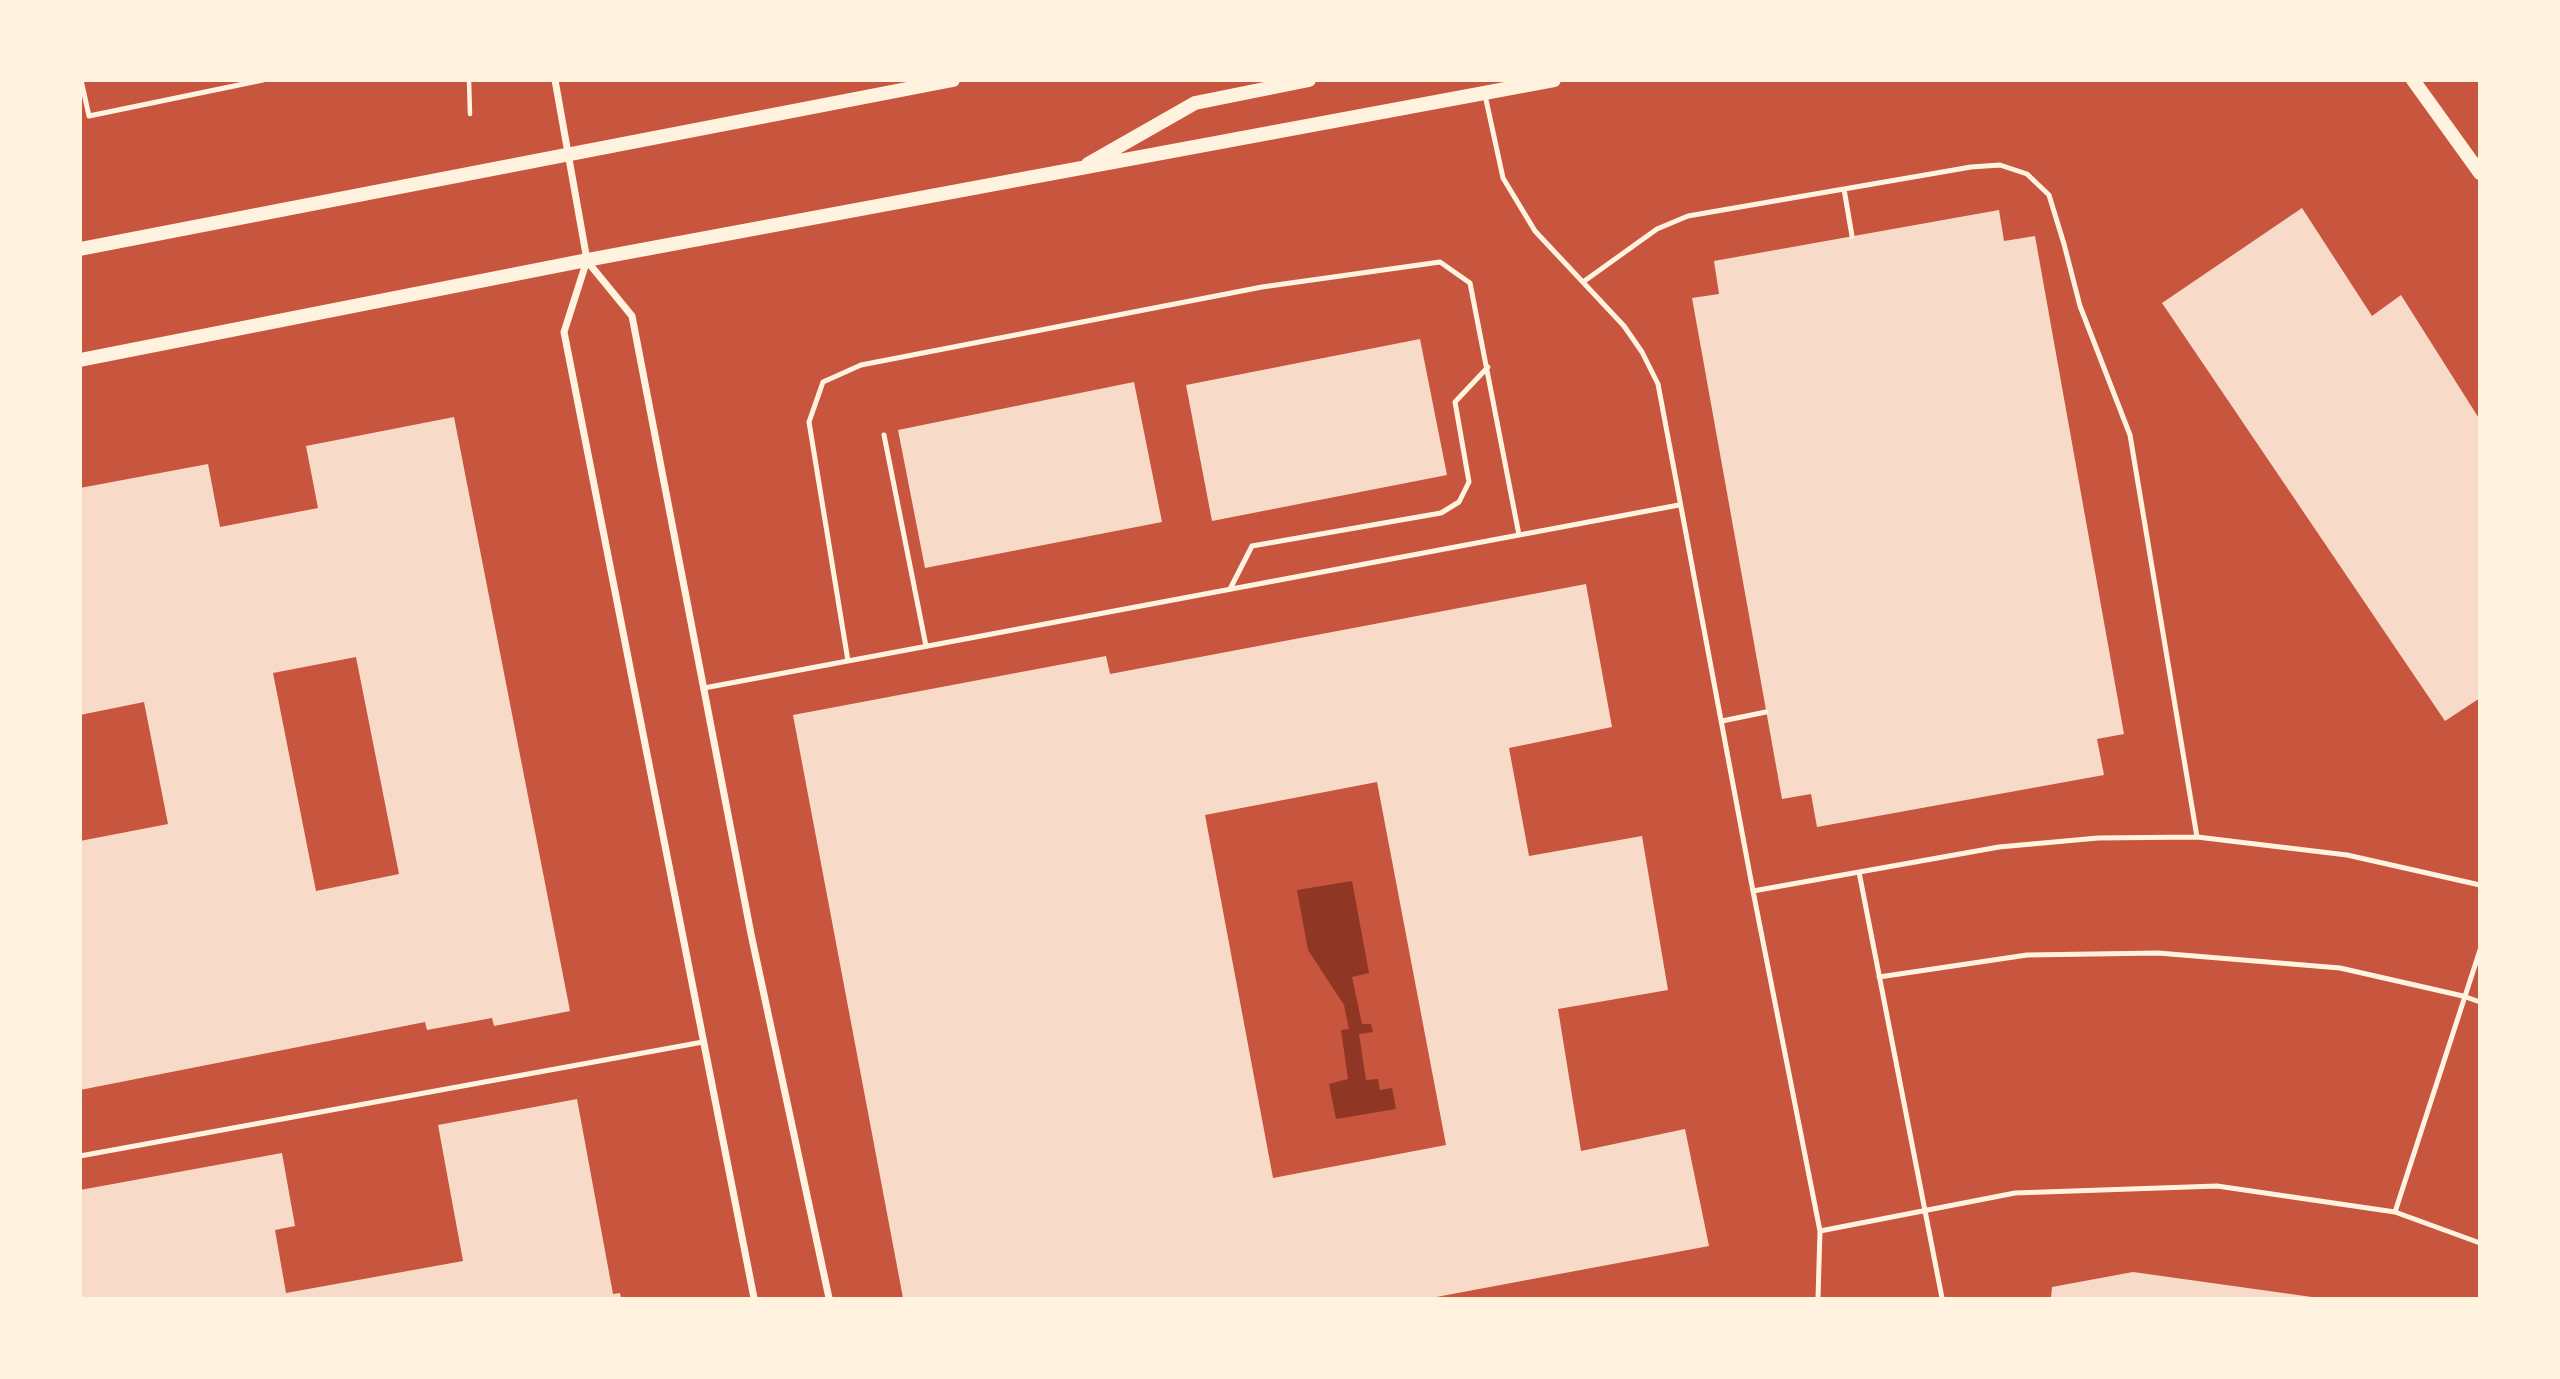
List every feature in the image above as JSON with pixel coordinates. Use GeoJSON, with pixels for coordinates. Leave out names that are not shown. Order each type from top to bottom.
{"type":"FeatureCollection","features":[{"type":"Feature","properties":{"kind":"main road"},"geometry":{"type":"LineString","coordinates":[[80,250],[953,80]]}},
{"type":"Feature","properties":{"kind":"main road"},"geometry":{"type":"LineString","coordinates":[[1078,169],[1195,103],[1309,80]]}},
{"type":"Feature","properties":{"kind":"main road"},"geometry":{"type":"LineString","coordinates":[[80,360],[587,260],[1078,169],[1488,87],[1554,80]]}},
{"type":"Feature","properties":{"kind":"main road"},"geometry":{"type":"LineString","coordinates":[[2413,80],[2480,173]]}},
{"type":"Feature","properties":{"kind":"street"},"geometry":{"type":"LineString","coordinates":[[555,80],[587,260],[564,332],[754,1298]]}},
{"type":"Feature","properties":{"kind":"street"},"geometry":{"type":"LineString","coordinates":[[587,260],[632,316],[751,934],[829,1298]]}},
{"type":"Feature","properties":{"kind":"lane"},"geometry":{"type":"LineString","coordinates":[[81,80],[89,116]]}},
{"type":"Feature","properties":{"kind":"lane"},"geometry":{"type":"LineString","coordinates":[[80,118],[263,80]]}},
{"type":"Feature","properties":{"kind":"lane"},"geometry":{"type":"LineString","coordinates":[[1488,87],[1503,178],[1535,231],[1624,326],[1642,352],[1658,384],[1819,1231],[1818,1298]]}},
{"type":"Feature","properties":{"kind":"lane"},"geometry":{"type":"LineString","coordinates":[[1583,282],[1657,229],[1688,216],[1971,167],[2000,165],[2027,174],[2049,195],[2080,306],[2130,435],[2197,837]]}},
{"type":"Feature","properties":{"kind":"lane"},"geometry":{"type":"LineString","coordinates":[[1843,189],[1852,236]]}},
{"type":"Feature","properties":{"kind":"lane"},"geometry":{"type":"LineString","coordinates":[[848,661],[809,422],[823,382],[861,365],[1262,287],[1440,262],[1470,283],[1519,535]]}},
{"type":"Feature","properties":{"kind":"lane"},"geometry":{"type":"LineString","coordinates":[[1230,589],[1252,546],[1441,513],[1459,502],[1469,482],[1455,402],[1488,367]]}},
{"type":"Feature","properties":{"kind":"lane"},"geometry":{"type":"LineString","coordinates":[[884,435],[926,646]]}},
{"type":"Feature","properties":{"kind":"lane"},"geometry":{"type":"LineString","coordinates":[[704,688],[1679,505]]}},
{"type":"Feature","properties":{"kind":"lane"},"geometry":{"type":"LineString","coordinates":[[1722,721],[1766,712]]}},
{"type":"Feature","properties":{"kind":"lane"},"geometry":{"type":"LineString","coordinates":[[1753,891],[1999,847],[2098,838],[2197,837],[2347,855],[2480,885]]}},
{"type":"Feature","properties":{"kind":"lane"},"geometry":{"type":"LineString","coordinates":[[1859,872],[1942,1298]]}},
{"type":"Feature","properties":{"kind":"lane"},"geometry":{"type":"LineString","coordinates":[[2395,1212],[2480,950]]}},
{"type":"Feature","properties":{"kind":"lane"},"geometry":{"type":"LineString","coordinates":[[1879,977],[2027,955],[2158,953],[2340,968],[2480,1002]]}},
{"type":"Feature","properties":{"kind":"lane"},"geometry":{"type":"LineString","coordinates":[[80,1156],[702,1042]]}},
{"type":"Feature","properties":{"kind":"lane"},"geometry":{"type":"LineString","coordinates":[[1819,1231],[2015,1193],[2217,1186],[2395,1212],[2480,1243]]}},
{"type":"Feature","properties":{"kind":"path"},"geometry":{"type":"LineString","coordinates":[[469,80],[470,114]]}},
{"type":"Feature","properties":{"kind":"shaded area"},"geometry":{"type":"Polygon","coordinates":[[[1352,881],[1369,973],[1352,977],[1362,1024],[1371,1024],[1373,1032],[1359,1034],[1366,1080],[1378,1079],[1380,1090],[1392,1088],[1396,1109],[1336,1119],[1329,1084],[1348,1079],[1341,1030],[1349,1029],[1344,1005],[1308,950],[1297,890],[1352,881]]]}},
{"type":"Feature","properties":{"kind":"building"},"geometry":{"type":"Polygon","coordinates":[[[2302,208],[2372,316],[2401,295],[2480,420],[2480,698],[2445,721],[2162,303],[2302,208]]]}},
{"type":"Feature","properties":{"kind":"building"},"geometry":{"type":"Polygon","coordinates":[[[1999,210],[2004,241],[2035,236],[2124,734],[2097,739],[2104,775],[1817,827],[1811,794],[1782,799],[1692,298],[1719,294],[1714,261],[1999,210]]]}},
{"type":"Feature","properties":{"kind":"building"},"geometry":{"type":"Polygon","coordinates":[[[1420,339],[1447,475],[1212,521],[1186,385],[1420,339]]]}},
{"type":"Feature","properties":{"kind":"building"},"geometry":{"type":"Polygon","coordinates":[[[1134,382],[1162,522],[925,568],[898,430],[1134,382]]]}},
{"type":"Feature","properties":{"kind":"building"},"geometry":{"type":"Polygon","coordinates":[[[454,417],[570,1011],[494,1026],[492,1018],[427,1030],[425,1022],[80,1090],[80,841],[168,824],[144,702],[80,715],[80,488],[208,464],[220,527],[318,508],[306,446],[454,417]],[[356,657],[273,673],[316,891],[399,874],[356,657]]]}},
{"type":"Feature","properties":{"kind":"building"},"geometry":{"type":"Polygon","coordinates":[[[1586,584],[1612,727],[1509,748],[1529,856],[1642,836],[1668,990],[1558,1009],[1581,1151],[1685,1129],[1709,1246],[1431,1298],[903,1298],[793,715],[1106,656],[1110,674],[1586,584]],[[1377,782],[1205,815],[1273,1178],[1446,1145],[1377,782]]]}},
{"type":"Feature","properties":{"kind":"building"},"geometry":{"type":"Polygon","coordinates":[[[577,1099],[613,1294],[620,1293],[621,1298],[80,1298],[80,1190],[282,1153],[295,1226],[275,1230],[286,1293],[463,1261],[438,1125],[577,1099]]]}},
{"type":"Feature","properties":{"kind":"building"},"geometry":{"type":"Polygon","coordinates":[[[2133,1272],[2312,1298],[2051,1298],[2052,1287],[2133,1272]]]}}]}
